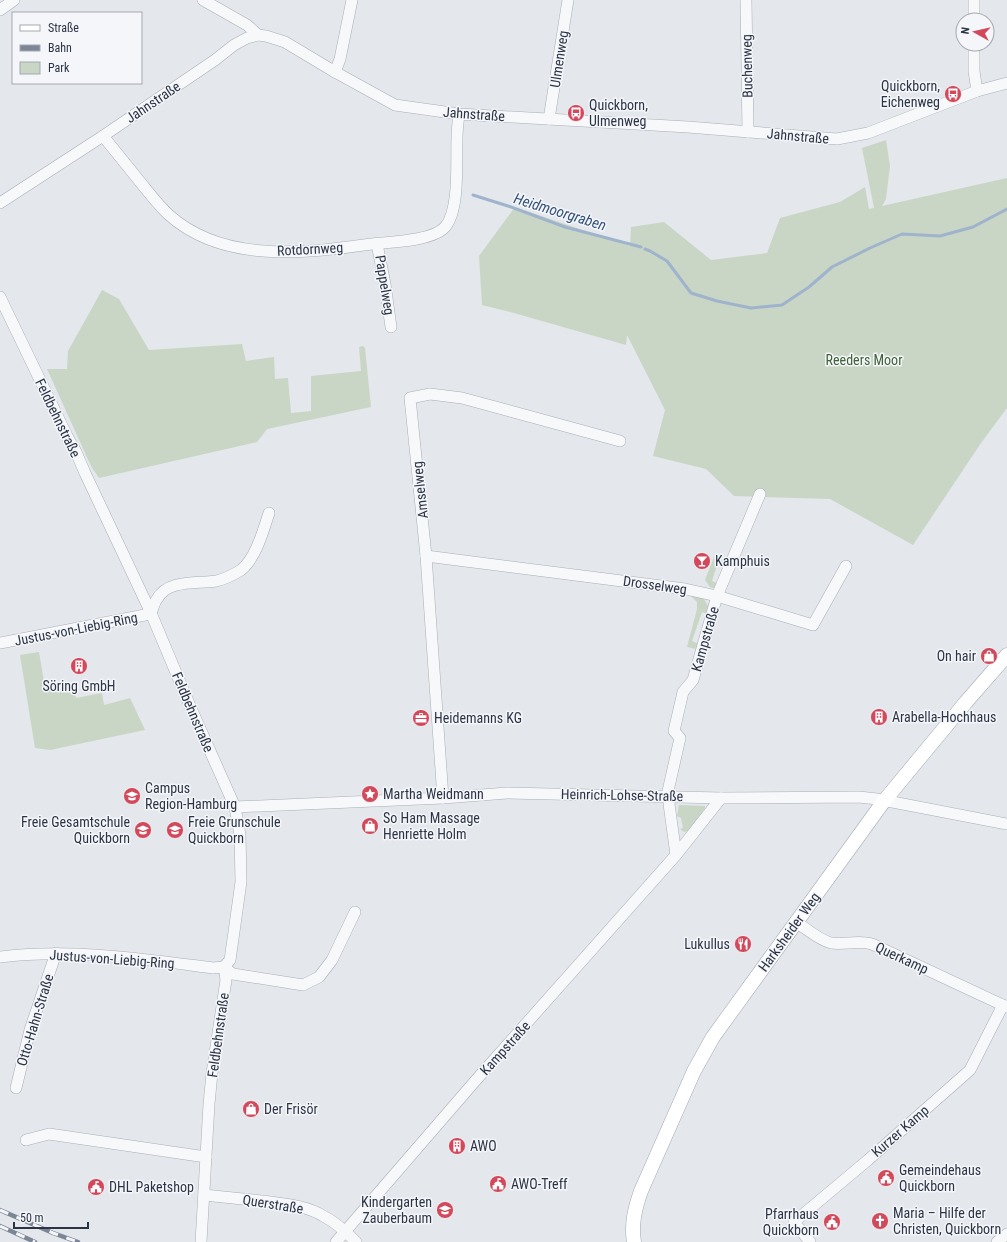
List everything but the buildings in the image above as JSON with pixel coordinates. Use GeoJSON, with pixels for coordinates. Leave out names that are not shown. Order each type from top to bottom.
{"type":"FeatureCollection","features":[{"type":"Feature","properties":{"kind":"main road","name":"Harksheider Weg"},"geometry":{"type":"LineString","coordinates":[[634,1242],[634,1212],[641,1191],[694,1071],[716,1033],[884,801],[1007,655]]}},
{"type":"Feature","properties":{"kind":"street"},"geometry":{"type":"LineString","coordinates":[[0,10],[14,0]]}},
{"type":"Feature","properties":{"kind":"street"},"geometry":{"type":"LineString","coordinates":[[203,0],[247,25],[258,35]]}},
{"type":"Feature","properties":{"kind":"street"},"geometry":{"type":"LineString","coordinates":[[335,72],[340,59],[352,0]]}},
{"type":"Feature","properties":{"kind":"street","name":"Ulmenweg"},"geometry":{"type":"LineString","coordinates":[[549,119],[568,0]]}},
{"type":"Feature","properties":{"kind":"street","name":"Buchenweg"},"geometry":{"type":"LineString","coordinates":[[746,0],[748,132]]}},
{"type":"Feature","properties":{"kind":"street"},"geometry":{"type":"LineString","coordinates":[[974,0],[974,12]]}},
{"type":"Feature","properties":{"kind":"street","name":"Jahnstraße"},"geometry":{"type":"LineString","coordinates":[[0,203],[103,136],[215,60],[234,45],[247,38],[258,35],[285,42],[335,72],[396,105],[459,114],[681,126],[837,139],[868,133],[977,91],[1007,83]]}},
{"type":"Feature","properties":{"kind":"street"},"geometry":{"type":"LineString","coordinates":[[974,52],[974,71],[977,91]]}},
{"type":"Feature","properties":{"kind":"street","name":"Rotdornweg"},"geometry":{"type":"LineString","coordinates":[[103,136],[158,204],[170,215],[197,234],[237,247],[283,252],[319,251],[426,238],[444,228],[450,218],[456,190],[459,114]]}},
{"type":"Feature","properties":{"kind":"street","name":"Pappelweg"},"geometry":{"type":"LineString","coordinates":[[378,244],[391,326]]}},
{"type":"Feature","properties":{"kind":"street","name":"Feldbehnstraße"},"geometry":{"type":"LineString","coordinates":[[0,297],[76,452],[151,613],[235,807],[240,835],[241,882],[230,960],[224,967],[226,980],[212,1073],[202,1242]]}},
{"type":"Feature","properties":{"kind":"street","name":"Amselweg"},"geometry":{"type":"LineString","coordinates":[[443,798],[426,556],[410,398],[430,394],[462,398],[620,441]]}},
{"type":"Feature","properties":{"kind":"street","name":"Kampstraße"},"geometry":{"type":"LineString","coordinates":[[676,855],[669,804],[670,796],[668,791],[680,738],[674,731],[683,692],[693,680],[717,596],[760,494]]}},
{"type":"Feature","properties":{"kind":"street"},"geometry":{"type":"LineString","coordinates":[[151,613],[157,598],[167,588],[177,584],[216,581],[227,578],[241,569],[248,562],[260,541],[270,513]]}},
{"type":"Feature","properties":{"kind":"street","name":"Drosselweg"},"geometry":{"type":"LineString","coordinates":[[426,556],[685,589],[717,596],[813,625],[846,566]]}},
{"type":"Feature","properties":{"kind":"street","name":"Justus-von-Liebig-Ring"},"geometry":{"type":"LineString","coordinates":[[0,643],[151,613]]}},
{"type":"Feature","properties":{"kind":"street","name":"Heinrich-Lohse-Straße"},"geometry":{"type":"LineString","coordinates":[[235,807],[443,798],[507,793],[721,798],[859,797],[1007,824]]}},
{"type":"Feature","properties":{"kind":"street","name":"Kampstraße"},"geometry":{"type":"LineString","coordinates":[[336,1242],[476,1080],[676,855],[721,798]]}},
{"type":"Feature","properties":{"kind":"street"},"geometry":{"type":"LineString","coordinates":[[224,967],[233,974],[303,985],[319,977],[332,960],[355,912]]}},
{"type":"Feature","properties":{"kind":"street","name":"Querkamp"},"geometry":{"type":"LineString","coordinates":[[796,922],[824,940],[832,943],[865,942],[872,944],[1005,1006]]}},
{"type":"Feature","properties":{"kind":"street","name":"Justus-von-Liebig-Ring"},"geometry":{"type":"LineString","coordinates":[[0,957],[56,953],[127,958],[213,968],[224,967]]}},
{"type":"Feature","properties":{"kind":"street","name":"Otto-Hahn-Straße"},"geometry":{"type":"LineString","coordinates":[[16,1088],[30,1030],[56,953]]}},
{"type":"Feature","properties":{"kind":"street","name":"Kurzer Kamp"},"geometry":{"type":"LineString","coordinates":[[810,1242],[794,1222],[868,1160],[970,1070],[1005,1006]]}},
{"type":"Feature","properties":{"kind":"street"},"geometry":{"type":"LineString","coordinates":[[26,1140],[50,1134],[206,1156]]}},
{"type":"Feature","properties":{"kind":"street","name":"Querstraße"},"geometry":{"type":"LineString","coordinates":[[204,1195],[299,1206],[325,1217],[345,1231],[356,1242]]}},
{"type":"Feature","properties":{"kind":"street"},"geometry":{"type":"LineString","coordinates":[[997,1242],[1007,1234]]}},
{"type":"Feature","properties":{"kind":"green space","name":"Reeders Moor"},"geometry":{"type":"Polygon","coordinates":[[[886,140],[890,166],[886,199],[882,206],[1007,178],[1007,408],[981,443],[913,545],[830,499],[734,496],[706,469],[653,456],[665,410],[627,335],[626,345],[482,305],[479,256],[515,207],[630,246],[631,227],[664,222],[711,260],[767,253],[780,218],[840,202],[865,187],[869,209],[874,208],[862,148],[886,140]]]}},
{"type":"Feature","properties":{"kind":"green space"},"geometry":{"type":"Polygon","coordinates":[[[102,290],[119,299],[149,350],[242,344],[246,361],[274,357],[275,379],[288,378],[291,413],[311,411],[311,376],[361,371],[359,347],[363,346],[365,348],[371,407],[267,429],[257,442],[99,478],[91,466],[47,369],[67,369],[68,351],[102,290]]]}},
{"type":"Feature","properties":{"kind":"green space"},"geometry":{"type":"Polygon","coordinates":[[[714,557],[726,562],[726,564],[718,562],[712,581],[719,584],[716,589],[710,587],[705,580],[714,557]]]}},
{"type":"Feature","properties":{"kind":"green space"},"geometry":{"type":"Polygon","coordinates":[[[691,596],[703,597],[710,610],[707,614],[702,612],[692,641],[699,644],[697,649],[687,647],[697,609],[697,602],[691,596]]]}},
{"type":"Feature","properties":{"kind":"green space"},"geometry":{"type":"Polygon","coordinates":[[[39,652],[44,682],[48,689],[54,691],[74,687],[76,698],[102,693],[104,705],[130,698],[145,730],[50,750],[35,748],[20,655],[39,652]]]}},
{"type":"Feature","properties":{"kind":"green space"},"geometry":{"type":"Polygon","coordinates":[[[679,805],[705,806],[688,831],[684,832],[680,829],[683,828],[681,818],[677,816],[679,805]]]}},
{"type":"Feature","properties":{"kind":"waterway","name":"Heidmoorgraben"},"geometry":{"type":"LineString","coordinates":[[473,195],[565,227],[641,247]]}},
{"type":"Feature","properties":{"kind":"waterway","name":"Heidmoorgraben"},"geometry":{"type":"LineString","coordinates":[[645,249],[667,261],[691,293],[717,301],[751,308],[782,305],[809,287],[832,267],[902,234],[940,236],[973,227],[1007,209]]}},
{"type":"Feature","properties":{"kind":"railway"},"geometry":{"type":"LineString","coordinates":[[0,1210],[78,1242]]}},
{"type":"Feature","properties":{"kind":"railway"},"geometry":{"type":"LineString","coordinates":[[0,1226],[35,1242]]}},
{"type":"Feature","properties":{"kind":"place","name":"Quickborn, Eichenweg"},"geometry":{"type":"Point","coordinates":[953,94]}},
{"type":"Feature","properties":{"kind":"place","name":"Quickborn, Ulmenweg"},"geometry":{"type":"Point","coordinates":[576,113]}},
{"type":"Feature","properties":{"kind":"place","name":"Kamphuis"},"geometry":{"type":"Point","coordinates":[702,561]}},
{"type":"Feature","properties":{"kind":"place","name":"On hair"},"geometry":{"type":"Point","coordinates":[989,656]}},
{"type":"Feature","properties":{"kind":"place","name":"Söring GmbH"},"geometry":{"type":"Point","coordinates":[79,666]}},
{"type":"Feature","properties":{"kind":"place","name":"Arabella-Hochhaus"},"geometry":{"type":"Point","coordinates":[879,717]}},
{"type":"Feature","properties":{"kind":"place","name":"Heidemanns KG"},"geometry":{"type":"Point","coordinates":[421,718]}},
{"type":"Feature","properties":{"kind":"place","name":"Martha Weidmann"},"geometry":{"type":"Point","coordinates":[370,794]}},
{"type":"Feature","properties":{"kind":"place","name":"Campus Region-Hamburg"},"geometry":{"type":"Point","coordinates":[132,796]}},
{"type":"Feature","properties":{"kind":"place","name":"So Ham Massage Henriette Holm"},"geometry":{"type":"Point","coordinates":[370,826]}},
{"type":"Feature","properties":{"kind":"place","name":"Freie Gesamtschule Quickborn"},"geometry":{"type":"Point","coordinates":[143,830]}},
{"type":"Feature","properties":{"kind":"place","name":"Freie Grunschule Quickborn"},"geometry":{"type":"Point","coordinates":[175,830]}},
{"type":"Feature","properties":{"kind":"place","name":"Lukullus"},"geometry":{"type":"Point","coordinates":[743,944]}},
{"type":"Feature","properties":{"kind":"place","name":"Der Frisör"},"geometry":{"type":"Point","coordinates":[251,1109]}},
{"type":"Feature","properties":{"kind":"place","name":"AWO"},"geometry":{"type":"Point","coordinates":[457,1146]}},
{"type":"Feature","properties":{"kind":"place","name":"Gemeindehaus Quickborn"},"geometry":{"type":"Point","coordinates":[886,1178]}},
{"type":"Feature","properties":{"kind":"place","name":"AWO-Treff"},"geometry":{"type":"Point","coordinates":[498,1184]}},
{"type":"Feature","properties":{"kind":"place","name":"DHL Paketshop"},"geometry":{"type":"Point","coordinates":[96,1187]}},
{"type":"Feature","properties":{"kind":"place","name":"Kindergarten Zauberbaum"},"geometry":{"type":"Point","coordinates":[445,1210]}},
{"type":"Feature","properties":{"kind":"place","name":"Maria – Hilfe der Christen, Quickborn"},"geometry":{"type":"Point","coordinates":[880,1221]}},
{"type":"Feature","properties":{"kind":"place","name":"Pfarrhaus Quickborn"},"geometry":{"type":"Point","coordinates":[832,1222]}}]}
